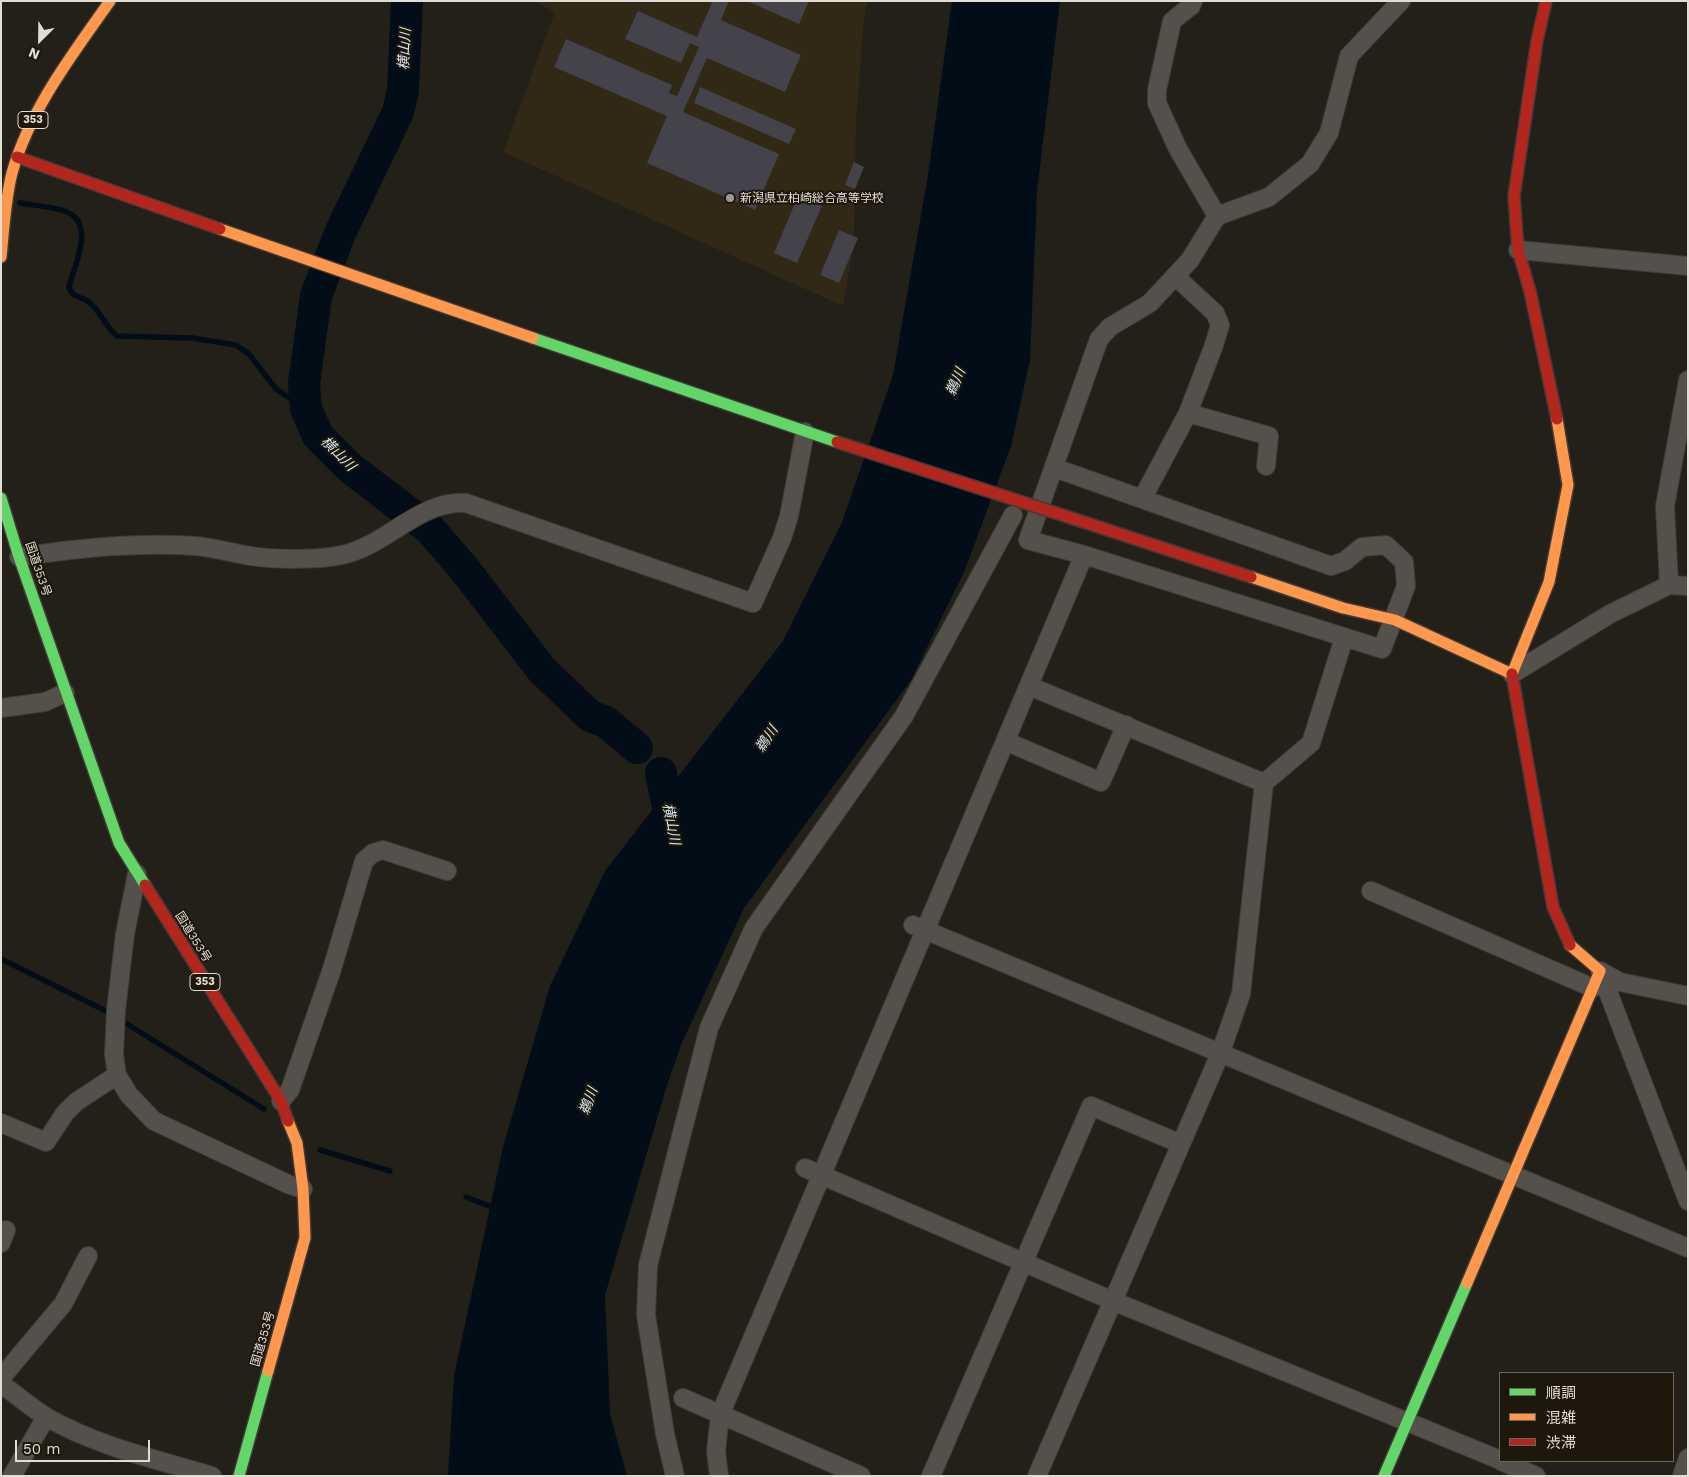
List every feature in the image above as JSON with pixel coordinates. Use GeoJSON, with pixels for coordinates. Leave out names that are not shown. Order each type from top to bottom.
{"type":"FeatureCollection","features":[{"type":"Feature","properties":{"kind":"main road","name":"353"},"geometry":{"type":"LineString","coordinates":[[1,258],[8,194],[18,158],[37,112],[110,1]]}},
{"type":"Feature","properties":{"kind":"main road"},"geometry":{"type":"LineString","coordinates":[[1384,1476],[1600,971],[1570,944],[1554,907],[1512,674],[1549,582],[1568,485],[1560,431],[1532,300],[1518,250],[1514,196],[1537,41],[1546,1]]}},
{"type":"Feature","properties":{"kind":"main road"},"geometry":{"type":"LineString","coordinates":[[18,158],[304,260],[805,432],[1343,608],[1395,620],[1512,674]]}},
{"type":"Feature","properties":{"kind":"main road","name":"国道353号"},"geometry":{"type":"LineString","coordinates":[[1,498],[19,557],[116,836],[137,874],[281,1101],[297,1142],[305,1222],[301,1257],[239,1476]]}},
{"type":"Feature","properties":{"kind":"street"},"geometry":{"type":"LineString","coordinates":[[1193,1],[1191,6],[1172,21],[1157,90],[1157,103],[1178,149],[1217,216]]}},
{"type":"Feature","properties":{"kind":"street"},"geometry":{"type":"LineString","coordinates":[[1055,468],[1332,566],[1345,561],[1362,547],[1386,545],[1404,562],[1406,586],[1395,620],[1382,649],[1084,555],[1028,540],[1044,489],[1055,468],[1099,339],[1110,327],[1150,302],[1175,276],[1190,260],[1217,216],[1269,197],[1310,164],[1329,134],[1348,56],[1401,1]]}},
{"type":"Feature","properties":{"kind":"street"},"geometry":{"type":"LineString","coordinates":[[1518,250],[1688,266]]}},
{"type":"Feature","properties":{"kind":"street"},"geometry":{"type":"LineString","coordinates":[[1142,499],[1188,413],[1220,325],[1215,313],[1175,276]]}},
{"type":"Feature","properties":{"kind":"street"},"geometry":{"type":"LineString","coordinates":[[1669,585],[1665,506],[1688,380]]}},
{"type":"Feature","properties":{"kind":"street"},"geometry":{"type":"LineString","coordinates":[[1188,413],[1269,436],[1266,466]]}},
{"type":"Feature","properties":{"kind":"street"},"geometry":{"type":"LineString","coordinates":[[19,557],[86,547],[140,544],[197,546],[252,556],[327,557],[355,551],[445,504],[466,503],[752,603],[782,538],[789,516],[805,432]]}},
{"type":"Feature","properties":{"kind":"street"},"geometry":{"type":"LineString","coordinates":[[675,1476],[646,1315],[648,1264],[709,1028],[754,928],[904,716],[1013,515]]}},
{"type":"Feature","properties":{"kind":"street"},"geometry":{"type":"LineString","coordinates":[[719,1476],[716,1451],[720,1415],[821,1175],[920,928],[1005,741],[1084,555]]}},
{"type":"Feature","properties":{"kind":"street"},"geometry":{"type":"LineString","coordinates":[[1512,674],[1610,614],[1669,585],[1688,586]]}},
{"type":"Feature","properties":{"kind":"street"},"geometry":{"type":"LineString","coordinates":[[1037,1476],[1220,1054],[1241,994],[1264,783],[1311,743],[1344,638]]}},
{"type":"Feature","properties":{"kind":"street"},"geometry":{"type":"LineString","coordinates":[[1029,686],[1264,783]]}},
{"type":"Feature","properties":{"kind":"street"},"geometry":{"type":"LineString","coordinates":[[1,708],[45,702],[65,692]]}},
{"type":"Feature","properties":{"kind":"street"},"geometry":{"type":"LineString","coordinates":[[1005,741],[1101,782],[1126,725]]}},
{"type":"Feature","properties":{"kind":"street"},"geometry":{"type":"LineString","coordinates":[[281,1101],[290,1090],[332,969],[364,861],[373,853],[383,850],[447,871]]}},
{"type":"Feature","properties":{"kind":"street"},"geometry":{"type":"LineString","coordinates":[[137,874],[125,934],[116,1018],[114,1054],[117,1075],[129,1096],[154,1121],[290,1185],[303,1188]]}},
{"type":"Feature","properties":{"kind":"street"},"geometry":{"type":"LineString","coordinates":[[1371,891],[1593,988]]}},
{"type":"Feature","properties":{"kind":"street"},"geometry":{"type":"LineString","coordinates":[[920,928],[1688,1248]]}},
{"type":"Feature","properties":{"kind":"street"},"geometry":{"type":"LineString","coordinates":[[1600,971],[1620,982],[1688,996]]}},
{"type":"Feature","properties":{"kind":"street"},"geometry":{"type":"LineString","coordinates":[[1600,971],[1688,1201]]}},
{"type":"Feature","properties":{"kind":"street"},"geometry":{"type":"LineString","coordinates":[[1,1123],[46,1142],[65,1113],[76,1102],[117,1075]]}},
{"type":"Feature","properties":{"kind":"street"},"geometry":{"type":"LineString","coordinates":[[931,1476],[1091,1106],[1181,1144]]}},
{"type":"Feature","properties":{"kind":"street"},"geometry":{"type":"LineString","coordinates":[[805,1168],[1113,1301],[1499,1460]]}},
{"type":"Feature","properties":{"kind":"street"},"geometry":{"type":"LineString","coordinates":[[1,1378],[63,1304],[88,1256]]}},
{"type":"Feature","properties":{"kind":"street"},"geometry":{"type":"LineString","coordinates":[[1,1384],[46,1417],[113,1448],[132,1451],[212,1476]]}},
{"type":"Feature","properties":{"kind":"street"},"geometry":{"type":"LineString","coordinates":[[683,1398],[861,1476]]}},
{"type":"Feature","properties":{"kind":"street"},"geometry":{"type":"LineString","coordinates":[[12,1476],[46,1417]]}},
{"type":"Feature","properties":{"kind":"street"},"geometry":{"type":"LineString","coordinates":[[1682,1476],[1688,1458]]}},
{"type":"Feature","properties":{"kind":"street"},"geometry":{"type":"LineString","coordinates":[[1503,1462],[1536,1476]]}},
{"type":"Feature","properties":{"kind":"shaded area","name":"新潟県立柏崎総合高等学校"},"geometry":{"type":"Polygon","coordinates":[[[533,1],[868,1],[864,19],[856,120],[854,244],[843,306],[503,152],[555,12],[533,1]]]}},
{"type":"Feature","properties":{"kind":"water","name":"鵜川"},"geometry":{"type":"Polygon","coordinates":[[[952,1],[1060,1],[1037,192],[1030,360],[1011,446],[965,570],[911,680],[744,908],[681,1045],[667,1085],[605,1295],[610,1414],[627,1476],[448,1476],[454,1376],[503,1147],[550,986],[605,871],[783,641],[842,522],[893,375],[928,175],[952,1]]]}},
{"type":"Feature","properties":{"kind":"building"},"geometry":{"type":"Polygon","coordinates":[[[707,1],[729,1],[721,20],[801,55],[785,92],[707,58],[683,112],[779,154],[755,210],[647,163],[667,116],[554,67],[566,39],[672,85],[669,93],[677,96],[699,47],[690,43],[681,63],[625,39],[638,11],[697,37],[712,3],[707,1]]]}},
{"type":"Feature","properties":{"kind":"building"},"geometry":{"type":"Polygon","coordinates":[[[747,1],[809,1],[799,24],[747,1]]]}},
{"type":"Feature","properties":{"kind":"building"},"geometry":{"type":"Polygon","coordinates":[[[700,87],[796,129],[789,144],[694,103],[700,87]]]}},
{"type":"Feature","properties":{"kind":"building"},"geometry":{"type":"Polygon","coordinates":[[[854,162],[864,167],[855,189],[845,185],[854,162]]]}},
{"type":"Feature","properties":{"kind":"building"},"geometry":{"type":"Polygon","coordinates":[[[798,196],[822,206],[797,263],[774,253],[798,196]]]}},
{"type":"Feature","properties":{"kind":"building"},"geometry":{"type":"Polygon","coordinates":[[[839,230],[858,238],[839,283],[820,275],[839,230]]]}},
{"type":"Feature","properties":{"kind":"waterway","name":"横山川"},"geometry":{"type":"LineString","coordinates":[[407,1],[403,91],[398,112],[340,233],[316,296],[304,383],[306,409],[318,436],[349,467],[430,529],[465,570],[542,670],[590,716],[606,722],[637,748]]}},
{"type":"Feature","properties":{"kind":"waterway"},"geometry":{"type":"LineString","coordinates":[[20,203],[56,208],[67,212],[75,218],[80,226],[82,235],[81,246],[69,286],[70,290],[74,295],[93,305],[117,336],[192,338],[236,345],[249,354],[276,389],[306,409]]}},
{"type":"Feature","properties":{"kind":"waterway","name":"横山川"},"geometry":{"type":"LineString","coordinates":[[661,773],[674,836]]}},
{"type":"Feature","properties":{"kind":"waterway"},"geometry":{"type":"LineString","coordinates":[[1,959],[106,1011],[264,1109]]}},
{"type":"Feature","properties":{"kind":"waterway"},"geometry":{"type":"LineString","coordinates":[[320,1150],[390,1171]]}},
{"type":"Feature","properties":{"kind":"waterway"},"geometry":{"type":"LineString","coordinates":[[466,1197],[497,1209]]}},
{"type":"Feature","properties":{"kind":"traffic: fast"},"geometry":{"type":"LineString","coordinates":[[533,338],[837,442]]}},
{"type":"Feature","properties":{"kind":"traffic: fast"},"geometry":{"type":"LineString","coordinates":[[1,498],[19,557],[119,843],[145,885]]}},
{"type":"Feature","properties":{"kind":"traffic: fast"},"geometry":{"type":"LineString","coordinates":[[1384,1476],[1467,1283]]}},
{"type":"Feature","properties":{"kind":"traffic: fast"},"geometry":{"type":"LineString","coordinates":[[239,1476],[268,1371]]}},
{"type":"Feature","properties":{"kind":"traffic: slow"},"geometry":{"type":"LineString","coordinates":[[1,257],[8,194],[12,173],[20,149],[54,83],[110,1]]}},
{"type":"Feature","properties":{"kind":"traffic: slow"},"geometry":{"type":"LineString","coordinates":[[220,229],[533,338]]}},
{"type":"Feature","properties":{"kind":"traffic: slow"},"geometry":{"type":"LineString","coordinates":[[1512,674],[1549,582],[1568,485],[1557,419]]}},
{"type":"Feature","properties":{"kind":"traffic: slow"},"geometry":{"type":"LineString","coordinates":[[1251,577],[1343,608],[1395,620],[1512,674]]}},
{"type":"Feature","properties":{"kind":"traffic: slow"},"geometry":{"type":"LineString","coordinates":[[1467,1283],[1600,971],[1570,945]]}},
{"type":"Feature","properties":{"kind":"traffic: slow"},"geometry":{"type":"LineString","coordinates":[[268,1371],[305,1238],[303,1189],[297,1143],[288,1121]]}},
{"type":"Feature","properties":{"kind":"traffic: jam"},"geometry":{"type":"LineString","coordinates":[[1546,1],[1537,41],[1514,196],[1518,250],[1530,291],[1557,419]]}},
{"type":"Feature","properties":{"kind":"traffic: jam"},"geometry":{"type":"LineString","coordinates":[[17,157],[220,229]]}},
{"type":"Feature","properties":{"kind":"traffic: jam"},"geometry":{"type":"LineString","coordinates":[[837,442],[1053,512]]}},
{"type":"Feature","properties":{"kind":"traffic: jam"},"geometry":{"type":"LineString","coordinates":[[1053,512],[1251,577]]}},
{"type":"Feature","properties":{"kind":"traffic: jam"},"geometry":{"type":"LineString","coordinates":[[1512,674],[1553,907],[1570,945]]}},
{"type":"Feature","properties":{"kind":"traffic: jam"},"geometry":{"type":"LineString","coordinates":[[145,885],[281,1101],[288,1121]]}},
{"type":"Feature","properties":{"kind":"place","name":"新潟県立柏崎総合高等学校"},"geometry":{"type":"Point","coordinates":[730,198]}}]}
